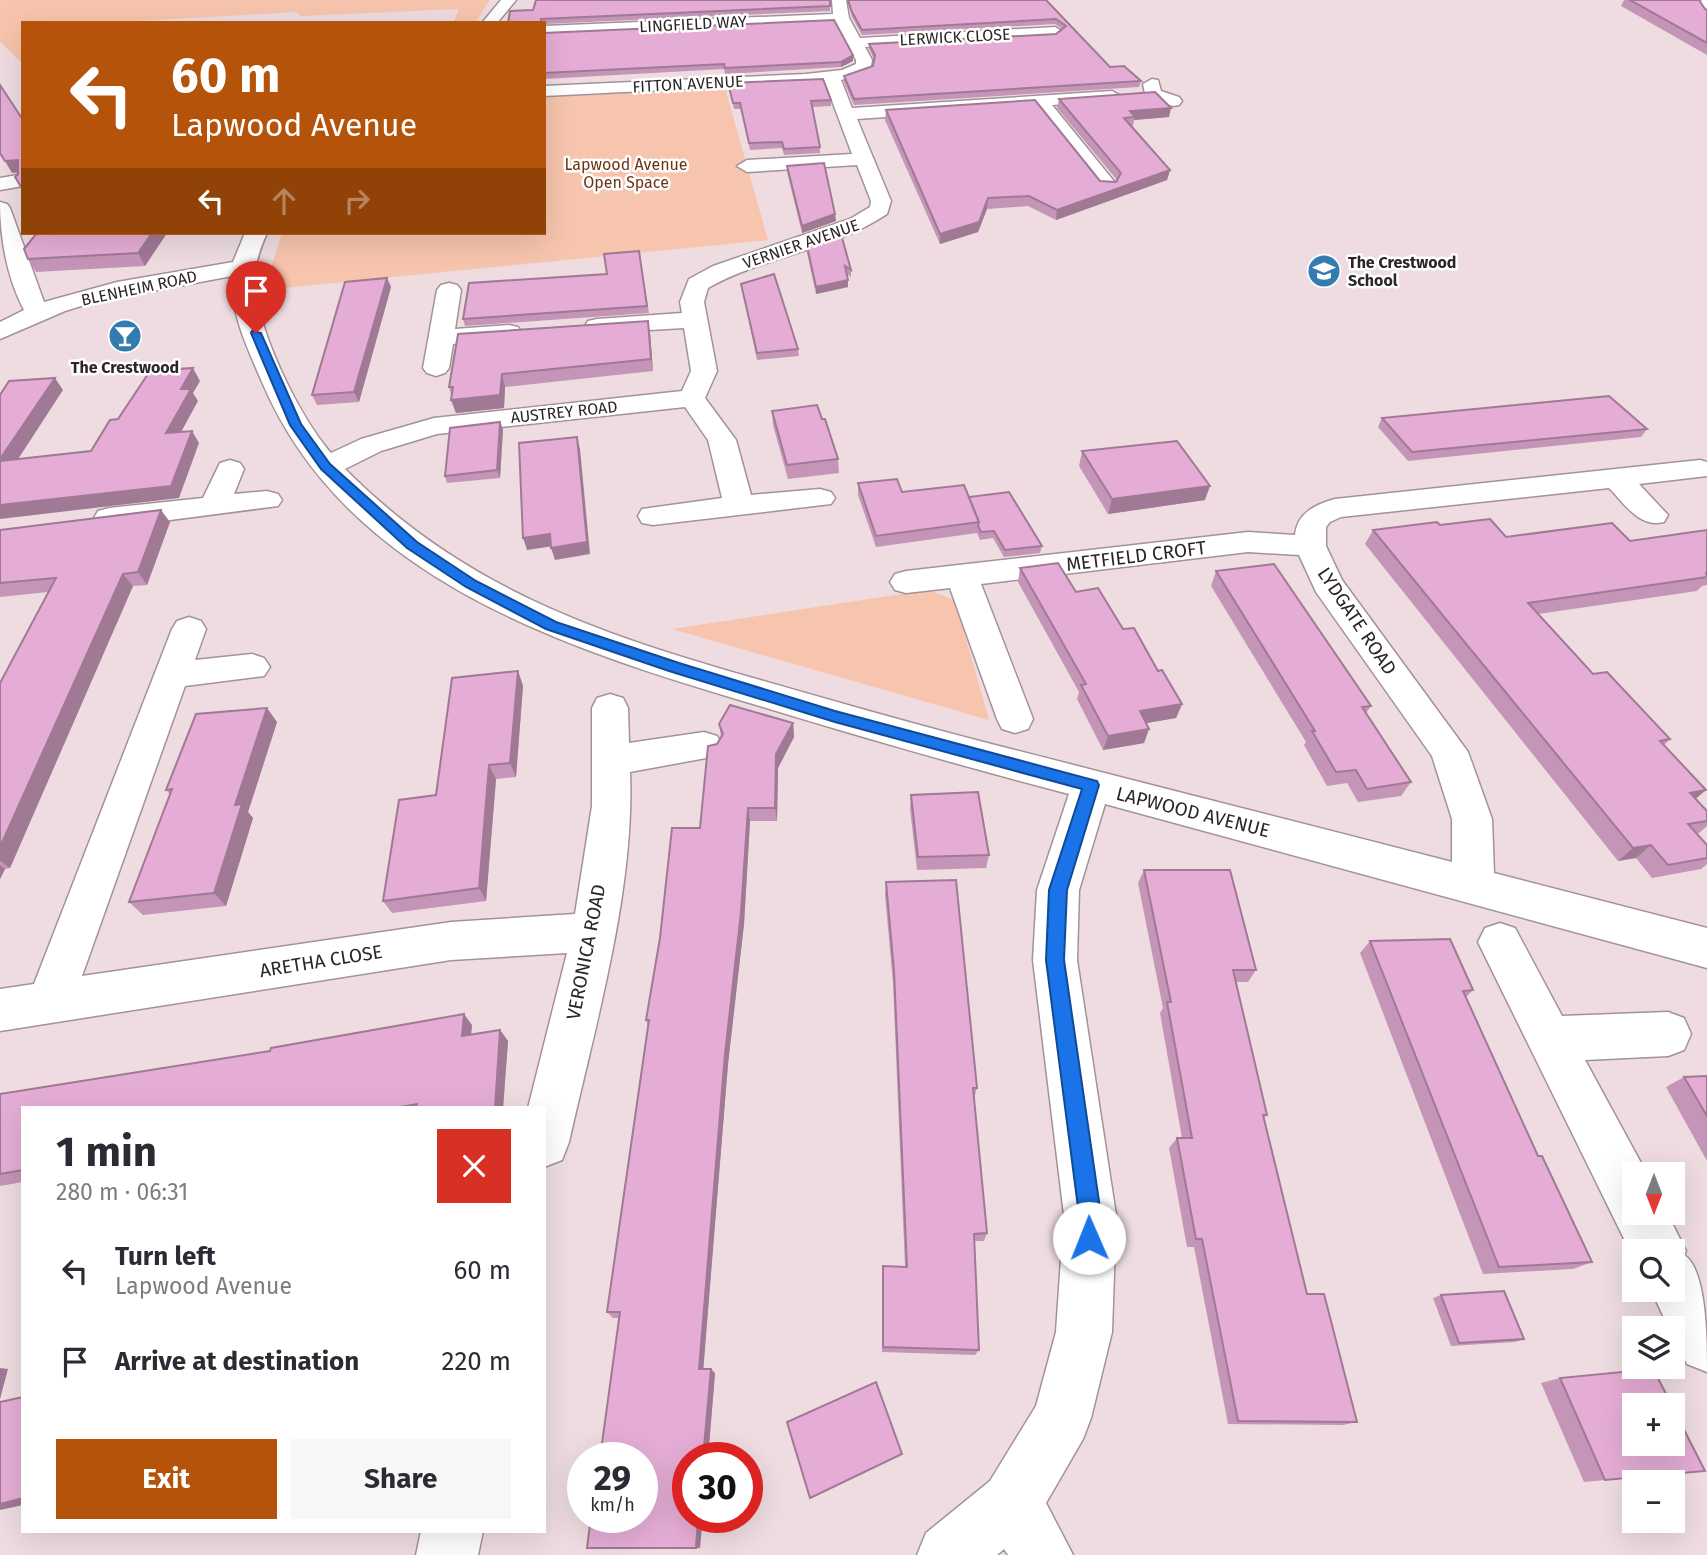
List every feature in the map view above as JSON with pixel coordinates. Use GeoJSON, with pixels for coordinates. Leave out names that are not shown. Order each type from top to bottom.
{"type":"FeatureCollection","features":[{"type":"Feature","properties":{"kind":"street"},"geometry":{"type":"LineString","coordinates":[[491,21],[509,0]]}},
{"type":"Feature","properties":{"kind":"street"},"geometry":{"type":"LineString","coordinates":[[839,0],[841,18],[855,43]]}},
{"type":"Feature","properties":{"kind":"street"},"geometry":{"type":"LineString","coordinates":[[1707,3],[1703,7],[1707,14]]}},
{"type":"Feature","properties":{"kind":"street","name":"LINGFIELD WAY"},"geometry":{"type":"LineString","coordinates":[[546,31],[841,18]]}},
{"type":"Feature","properties":{"kind":"street","name":"LERWICK CLOSE"},"geometry":{"type":"LineString","coordinates":[[855,43],[1059,32]]}},
{"type":"Feature","properties":{"kind":"street","name":"FITTON AVENUE"},"geometry":{"type":"LineString","coordinates":[[546,91],[831,77],[853,73],[863,66],[864,60],[855,43]]}},
{"type":"Feature","properties":{"kind":"street","name":"VERNIER AVENUE"},"geometry":{"type":"LineString","coordinates":[[692,398],[704,371],[692,302],[697,284],[721,271],[858,225],[875,215],[881,201],[831,77]]}},
{"type":"Feature","properties":{"kind":"street"},"geometry":{"type":"LineString","coordinates":[[846,114],[1143,92],[1172,101]]}},
{"type":"Feature","properties":{"kind":"street"},"geometry":{"type":"LineString","coordinates":[[1039,101],[1097,187],[1128,185]]}},
{"type":"Feature","properties":{"kind":"street"},"geometry":{"type":"LineString","coordinates":[[747,166],[779,170],[864,159]]}},
{"type":"Feature","properties":{"kind":"street"},"geometry":{"type":"LineString","coordinates":[[0,184],[21,180]]}},
{"type":"Feature","properties":{"kind":"street"},"geometry":{"type":"LineString","coordinates":[[0,208],[18,255],[27,293],[38,313]]}},
{"type":"Feature","properties":{"kind":"street","name":"LAPWOOD AVENUE"},"geometry":{"type":"LineString","coordinates":[[255,235],[247,246],[241,268],[244,297],[261,351],[295,425],[325,467],[412,545],[471,584],[551,626],[835,716],[1707,947]]}},
{"type":"Feature","properties":{"kind":"street","name":"BLENHEIM ROAD"},"geometry":{"type":"LineString","coordinates":[[0,332],[38,313],[116,289],[241,268]]}},
{"type":"Feature","properties":{"kind":"street"},"geometry":{"type":"LineString","coordinates":[[436,368],[449,290]]}},
{"type":"Feature","properties":{"kind":"street"},"geometry":{"type":"LineString","coordinates":[[574,328],[694,320]]}},
{"type":"Feature","properties":{"kind":"street"},"geometry":{"type":"LineString","coordinates":[[441,337],[534,330]]}},
{"type":"Feature","properties":{"kind":"street"},"geometry":{"type":"LineString","coordinates":[[692,398],[722,440],[739,505]]}},
{"type":"Feature","properties":{"kind":"street","name":"AUSTREY ROAD"},"geometry":{"type":"LineString","coordinates":[[325,467],[371,445],[434,426],[692,398]]}},
{"type":"Feature","properties":{"kind":"street"},"geometry":{"type":"LineString","coordinates":[[215,505],[230,469]]}},
{"type":"Feature","properties":{"kind":"street","name":"LYDGATE ROAD"},"geometry":{"type":"LineString","coordinates":[[1473,884],[1472,819],[1449,752],[1328,584],[1310,546],[1311,527],[1320,515],[1335,508],[1700,469]]}},
{"type":"Feature","properties":{"kind":"street"},"geometry":{"type":"LineString","coordinates":[[1617,479],[1653,515]]}},
{"type":"Feature","properties":{"kind":"street"},"geometry":{"type":"LineString","coordinates":[[653,516],[820,498]]}},
{"type":"Feature","properties":{"kind":"street"},"geometry":{"type":"LineString","coordinates":[[80,521],[267,500]]}},
{"type":"Feature","properties":{"kind":"street","name":"METFIELD CROFT"},"geometry":{"type":"LineString","coordinates":[[906,582],[1248,542],[1310,546]]}},
{"type":"Feature","properties":{"kind":"street"},"geometry":{"type":"LineString","coordinates":[[962,576],[1015,719]]}},
{"type":"Feature","properties":{"kind":"street"},"geometry":{"type":"LineString","coordinates":[[50,1002],[189,629]]}},
{"type":"Feature","properties":{"kind":"street"},"geometry":{"type":"LineString","coordinates":[[172,675],[252,667]]}},
{"type":"Feature","properties":{"kind":"street","name":"VERONICA ROAD"},"geometry":{"type":"LineString","coordinates":[[546,1134],[594,932],[612,806],[610,708]]}},
{"type":"Feature","properties":{"kind":"street"},"geometry":{"type":"LineString","coordinates":[[611,760],[704,746]]}},
{"type":"Feature","properties":{"kind":"street"},"geometry":{"type":"LineString","coordinates":[[948,1555],[1012,1503],[1062,1418],[1084,1332],[1090,1215],[1055,960],[1058,890],[1091,785]]}},
{"type":"Feature","properties":{"kind":"street","name":"ARETHA CLOSE"},"geometry":{"type":"LineString","coordinates":[[0,1010],[451,941],[594,932]]}},
{"type":"Feature","properties":{"kind":"street"},"geometry":{"type":"LineString","coordinates":[[1500,942],[1622,1180]]}},
{"type":"Feature","properties":{"kind":"street"},"geometry":{"type":"LineString","coordinates":[[1549,1038],[1668,1034]]}},
{"type":"Feature","properties":{"kind":"street"},"geometry":{"type":"LineString","coordinates":[[1685,1301],[1707,1344]]}},
{"type":"Feature","properties":{"kind":"street"},"geometry":{"type":"LineString","coordinates":[[1012,1503],[1042,1555]]}},
{"type":"Feature","properties":{"kind":"street"},"geometry":{"type":"LineString","coordinates":[[447,1555],[452,1533]]}},
{"type":"Feature","properties":{"kind":"green space"},"geometry":{"type":"Polygon","coordinates":[[[0,0],[490,0],[476,21],[454,21],[459,9],[301,16],[296,12],[139,21],[21,21],[21,62],[0,42],[0,0]]]}},
{"type":"Feature","properties":{"kind":"green space","name":"Lapwood Avenue Open Space"},"geometry":{"type":"Polygon","coordinates":[[[725,88],[768,240],[264,290],[281,235],[546,235],[546,97],[725,88]]]}},
{"type":"Feature","properties":{"kind":"green space"},"geometry":{"type":"Polygon","coordinates":[[[928,590],[955,600],[989,720],[672,629],[928,590]]]}},
{"type":"Feature","properties":{"kind":"building"},"geometry":{"type":"Polygon","coordinates":[[[536,0],[830,0],[830,6],[508,21],[510,11],[533,10],[536,0]]]}},
{"type":"Feature","properties":{"kind":"building"},"geometry":{"type":"Polygon","coordinates":[[[848,0],[1046,0],[1110,67],[1124,66],[1141,81],[854,99],[844,76],[873,66],[875,55],[869,44],[1056,34],[1066,26],[1056,19],[862,30],[848,0]]]}},
{"type":"Feature","properties":{"kind":"building"},"geometry":{"type":"Polygon","coordinates":[[[1630,0],[1699,0],[1707,10],[1707,43],[1630,0]]]}},
{"type":"Feature","properties":{"kind":"building"},"geometry":{"type":"Polygon","coordinates":[[[834,20],[853,55],[841,62],[725,68],[724,64],[546,73],[546,33],[834,20]]]}},
{"type":"Feature","properties":{"kind":"building"},"geometry":{"type":"Polygon","coordinates":[[[823,79],[831,100],[811,101],[820,147],[784,149],[782,142],[749,143],[740,103],[733,103],[728,83],[823,79]]]}},
{"type":"Feature","properties":{"kind":"building"},"geometry":{"type":"Polygon","coordinates":[[[0,85],[21,117],[21,187],[15,177],[18,174],[18,160],[5,161],[0,153],[0,85]]]}},
{"type":"Feature","properties":{"kind":"building"},"geometry":{"type":"Polygon","coordinates":[[[1155,92],[1171,108],[1130,111],[1135,117],[1124,118],[1170,170],[1057,210],[1029,196],[988,198],[979,222],[940,234],[886,110],[1035,100],[1100,181],[1116,182],[1121,173],[1059,99],[1155,92]]]}},
{"type":"Feature","properties":{"kind":"building"},"geometry":{"type":"Polygon","coordinates":[[[824,163],[835,214],[802,226],[787,166],[824,163]]]}},
{"type":"Feature","properties":{"kind":"building"},"geometry":{"type":"Polygon","coordinates":[[[841,234],[851,270],[845,266],[848,280],[816,287],[807,246],[841,234]]]}},
{"type":"Feature","properties":{"kind":"building"},"geometry":{"type":"Polygon","coordinates":[[[35,235],[151,235],[138,253],[28,259],[24,249],[35,235]]]}},
{"type":"Feature","properties":{"kind":"building"},"geometry":{"type":"Polygon","coordinates":[[[639,251],[647,306],[463,319],[469,283],[607,274],[604,254],[639,251]]]}},
{"type":"Feature","properties":{"kind":"building"},"geometry":{"type":"Polygon","coordinates":[[[774,274],[798,349],[757,353],[741,284],[774,274]]]}},
{"type":"Feature","properties":{"kind":"building"},"geometry":{"type":"Polygon","coordinates":[[[387,278],[354,392],[312,395],[345,282],[387,278]]]}},
{"type":"Feature","properties":{"kind":"building"},"geometry":{"type":"Polygon","coordinates":[[[648,321],[651,359],[502,374],[500,395],[451,400],[453,387],[449,387],[458,334],[648,321]]]}},
{"type":"Feature","properties":{"kind":"building"},"geometry":{"type":"Polygon","coordinates":[[[193,368],[181,389],[191,389],[166,433],[192,431],[171,486],[0,505],[0,461],[91,451],[110,420],[118,419],[150,371],[193,368]]]}},
{"type":"Feature","properties":{"kind":"building"},"geometry":{"type":"Polygon","coordinates":[[[55,378],[0,459],[0,395],[9,381],[55,378]]]}},
{"type":"Feature","properties":{"kind":"building"},"geometry":{"type":"Polygon","coordinates":[[[1609,396],[1647,429],[1412,452],[1382,418],[1609,396]]]}},
{"type":"Feature","properties":{"kind":"building"},"geometry":{"type":"Polygon","coordinates":[[[817,405],[822,419],[825,419],[838,459],[787,465],[772,411],[817,405]]]}},
{"type":"Feature","properties":{"kind":"building"},"geometry":{"type":"Polygon","coordinates":[[[500,422],[497,470],[445,476],[450,428],[500,422]]]}},
{"type":"Feature","properties":{"kind":"building"},"geometry":{"type":"Polygon","coordinates":[[[577,437],[587,542],[551,548],[550,534],[523,538],[519,443],[577,437]]]}},
{"type":"Feature","properties":{"kind":"building"},"geometry":{"type":"Polygon","coordinates":[[[1177,441],[1210,486],[1112,499],[1082,451],[1177,441]]]}},
{"type":"Feature","properties":{"kind":"building"},"geometry":{"type":"Polygon","coordinates":[[[897,479],[902,492],[964,485],[979,522],[876,536],[858,483],[897,479]]]}},
{"type":"Feature","properties":{"kind":"building"},"geometry":{"type":"Polygon","coordinates":[[[1009,492],[1042,546],[1005,550],[994,531],[981,532],[969,497],[1009,492]]]}},
{"type":"Feature","properties":{"kind":"building"},"geometry":{"type":"Polygon","coordinates":[[[161,510],[138,572],[123,574],[0,847],[0,683],[56,578],[0,583],[0,530],[161,510]]]}},
{"type":"Feature","properties":{"kind":"building"},"geometry":{"type":"Polygon","coordinates":[[[1490,519],[1506,537],[1612,523],[1630,541],[1707,530],[1707,577],[1528,603],[1593,674],[1607,672],[1670,739],[1660,741],[1706,790],[1690,793],[1707,811],[1707,821],[1688,824],[1707,845],[1707,858],[1668,865],[1651,845],[1633,848],[1373,530],[1490,519]]]}},
{"type":"Feature","properties":{"kind":"building"},"geometry":{"type":"Polygon","coordinates":[[[1058,563],[1076,592],[1098,588],[1123,629],[1134,628],[1158,671],[1162,670],[1182,704],[1140,711],[1149,729],[1108,736],[1081,685],[1086,684],[1020,568],[1058,563]]]}},
{"type":"Feature","properties":{"kind":"building"},"geometry":{"type":"Polygon","coordinates":[[[1274,564],[1371,706],[1362,707],[1411,782],[1367,789],[1356,770],[1336,772],[1312,731],[1315,731],[1216,571],[1274,564]]]}},
{"type":"Feature","properties":{"kind":"building"},"geometry":{"type":"Polygon","coordinates":[[[518,671],[510,763],[489,765],[479,888],[383,901],[399,800],[436,795],[452,678],[518,671]]]}},
{"type":"Feature","properties":{"kind":"building"},"geometry":{"type":"Polygon","coordinates":[[[730,705],[793,723],[776,754],[775,808],[748,808],[699,1369],[711,1369],[704,1442],[672,1442],[672,1533],[697,1533],[696,1548],[587,1548],[589,1533],[658,1533],[658,1442],[602,1442],[620,1312],[607,1312],[649,1020],[646,1020],[660,938],[672,828],[700,828],[708,746],[717,744],[723,734],[719,724],[730,705]]]}},
{"type":"Feature","properties":{"kind":"building"},"geometry":{"type":"Polygon","coordinates":[[[267,708],[235,805],[242,804],[214,893],[129,902],[172,789],[166,790],[196,714],[267,708]]]}},
{"type":"Feature","properties":{"kind":"building"},"geometry":{"type":"Polygon","coordinates":[[[978,792],[989,855],[918,857],[911,795],[978,792]]]}},
{"type":"Feature","properties":{"kind":"building"},"geometry":{"type":"Polygon","coordinates":[[[1144,870],[1230,870],[1256,970],[1233,970],[1267,1115],[1263,1115],[1307,1294],[1324,1294],[1357,1422],[1238,1421],[1202,1239],[1196,1239],[1177,1138],[1192,1138],[1167,1002],[1171,1002],[1144,870]]]}},
{"type":"Feature","properties":{"kind":"building"},"geometry":{"type":"Polygon","coordinates":[[[956,880],[977,1088],[973,1088],[987,1233],[974,1234],[979,1350],[883,1347],[883,1266],[907,1267],[894,971],[886,882],[956,880]]]}},
{"type":"Feature","properties":{"kind":"building"},"geometry":{"type":"Polygon","coordinates":[[[1450,939],[1473,990],[1463,991],[1538,1156],[1542,1156],[1592,1262],[1499,1267],[1370,941],[1450,939]]]}},
{"type":"Feature","properties":{"kind":"building"},"geometry":{"type":"Polygon","coordinates":[[[464,1014],[462,1036],[500,1030],[495,1106],[21,1106],[21,1170],[0,1174],[0,1094],[270,1051],[271,1048],[464,1014]]]}},
{"type":"Feature","properties":{"kind":"building"},"geometry":{"type":"Polygon","coordinates":[[[1707,1076],[1707,1116],[1684,1077],[1707,1076]]]}},
{"type":"Feature","properties":{"kind":"building"},"geometry":{"type":"Polygon","coordinates":[[[1504,1291],[1524,1339],[1459,1343],[1441,1295],[1504,1291]]]}},
{"type":"Feature","properties":{"kind":"building"},"geometry":{"type":"Polygon","coordinates":[[[1622,1372],[1622,1379],[1658,1379],[1666,1393],[1622,1393],[1622,1456],[1685,1456],[1685,1432],[1705,1471],[1622,1470],[1622,1478],[1605,1480],[1560,1378],[1622,1372]]]}},
{"type":"Feature","properties":{"kind":"building"},"geometry":{"type":"Polygon","coordinates":[[[876,1382],[902,1454],[810,1498],[787,1422],[876,1382]]]}},
{"type":"Feature","properties":{"kind":"building"},"geometry":{"type":"Polygon","coordinates":[[[21,1397],[21,1499],[0,1504],[0,1402],[21,1397]]]}},
{"type":"Feature","properties":{"kind":"place","name":"The Crestwood School"},"geometry":{"type":"Point","coordinates":[1324,271]}},
{"type":"Feature","properties":{"kind":"place","name":"The Crestwood"},"geometry":{"type":"Point","coordinates":[125,336]}},
{"type":"Feature","properties":{"kind":"route"},"geometry":{"type":"LineString","coordinates":[[256,333],[261,351],[295,425],[325,467],[412,545],[471,584],[551,626],[674,667],[835,716],[1091,785],[1058,890],[1055,960],[1090,1215],[1089,1238]]}}]}
